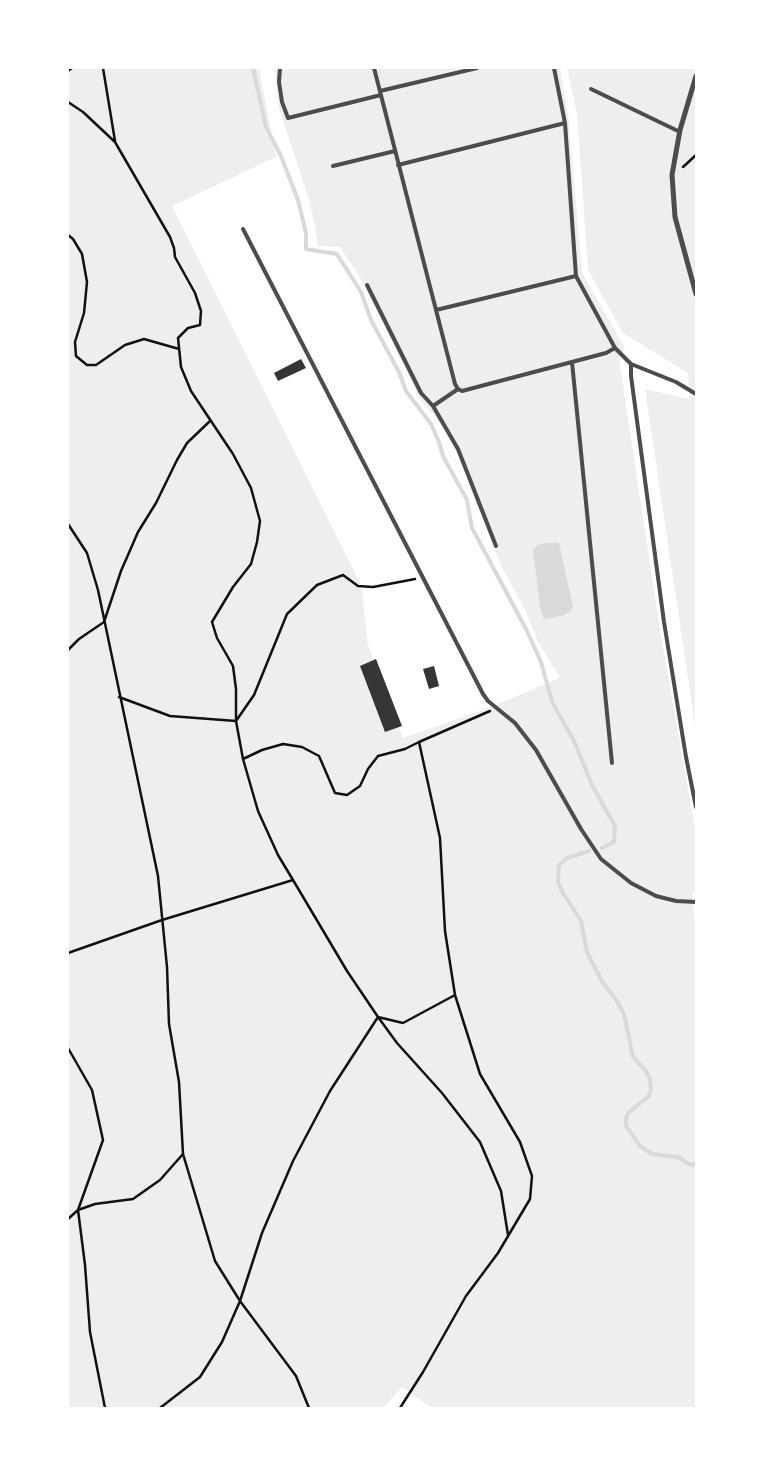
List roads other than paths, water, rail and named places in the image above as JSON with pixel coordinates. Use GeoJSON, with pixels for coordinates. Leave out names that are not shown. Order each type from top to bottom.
{"type":"FeatureCollection","features":[{"type":"Feature","properties":{"kind":"street"},"geometry":{"type":"LineString","coordinates":[[696,76],[680,132],[672,176],[676,217],[696,294]]}},
{"type":"Feature","properties":{"kind":"lane"},"geometry":{"type":"LineString","coordinates":[[280,68],[279,82],[282,102],[288,118],[477,68]]}},
{"type":"Feature","properties":{"kind":"lane"},"geometry":{"type":"LineString","coordinates":[[374,68],[455,384],[458,389],[462,391],[606,353],[615,348]]}},
{"type":"Feature","properties":{"kind":"lane"},"geometry":{"type":"LineString","coordinates":[[554,68],[566,123],[576,276],[615,348],[631,364],[676,382],[696,394]]}},
{"type":"Feature","properties":{"kind":"lane"},"geometry":{"type":"LineString","coordinates":[[591,89],[680,132]]}},
{"type":"Feature","properties":{"kind":"lane"},"geometry":{"type":"LineString","coordinates":[[398,165],[566,123]]}},
{"type":"Feature","properties":{"kind":"lane"},"geometry":{"type":"LineString","coordinates":[[333,166],[395,151]]}},
{"type":"Feature","properties":{"kind":"lane"},"geometry":{"type":"LineString","coordinates":[[243,229],[482,694],[515,723],[536,750],[581,829],[601,859],[631,883],[656,896],[676,901],[696,902]]}},
{"type":"Feature","properties":{"kind":"lane"},"geometry":{"type":"LineString","coordinates":[[436,310],[576,276]]}},
{"type":"Feature","properties":{"kind":"lane"},"geometry":{"type":"LineString","coordinates":[[367,285],[421,393],[433,406],[458,449],[496,546]]}},
{"type":"Feature","properties":{"kind":"lane"},"geometry":{"type":"LineString","coordinates":[[572,362],[612,763]]}},
{"type":"Feature","properties":{"kind":"lane"},"geometry":{"type":"LineString","coordinates":[[631,364],[632,385],[664,622],[696,807]]}},
{"type":"Feature","properties":{"kind":"lane"},"geometry":{"type":"LineString","coordinates":[[433,406],[458,389]]}},
{"type":"Feature","properties":{"kind":"waterway"},"geometry":{"type":"LineString","coordinates":[[253,68],[266,127],[281,156],[298,200],[306,233],[306,249],[337,254],[361,292],[371,320],[400,374],[406,391],[431,424],[443,456],[467,500],[472,528],[526,629],[541,662],[552,702],[574,741],[593,787],[615,826],[614,842],[602,848]]}},
{"type":"Feature","properties":{"kind":"waterway"},"geometry":{"type":"LineString","coordinates":[[589,851],[567,858],[559,865],[558,882],[581,921],[587,952],[603,983],[624,1014],[633,1057],[646,1071],[650,1079],[651,1090],[648,1097],[628,1113],[626,1126],[640,1146],[652,1154],[678,1157],[691,1165],[696,1164]]}}]}
